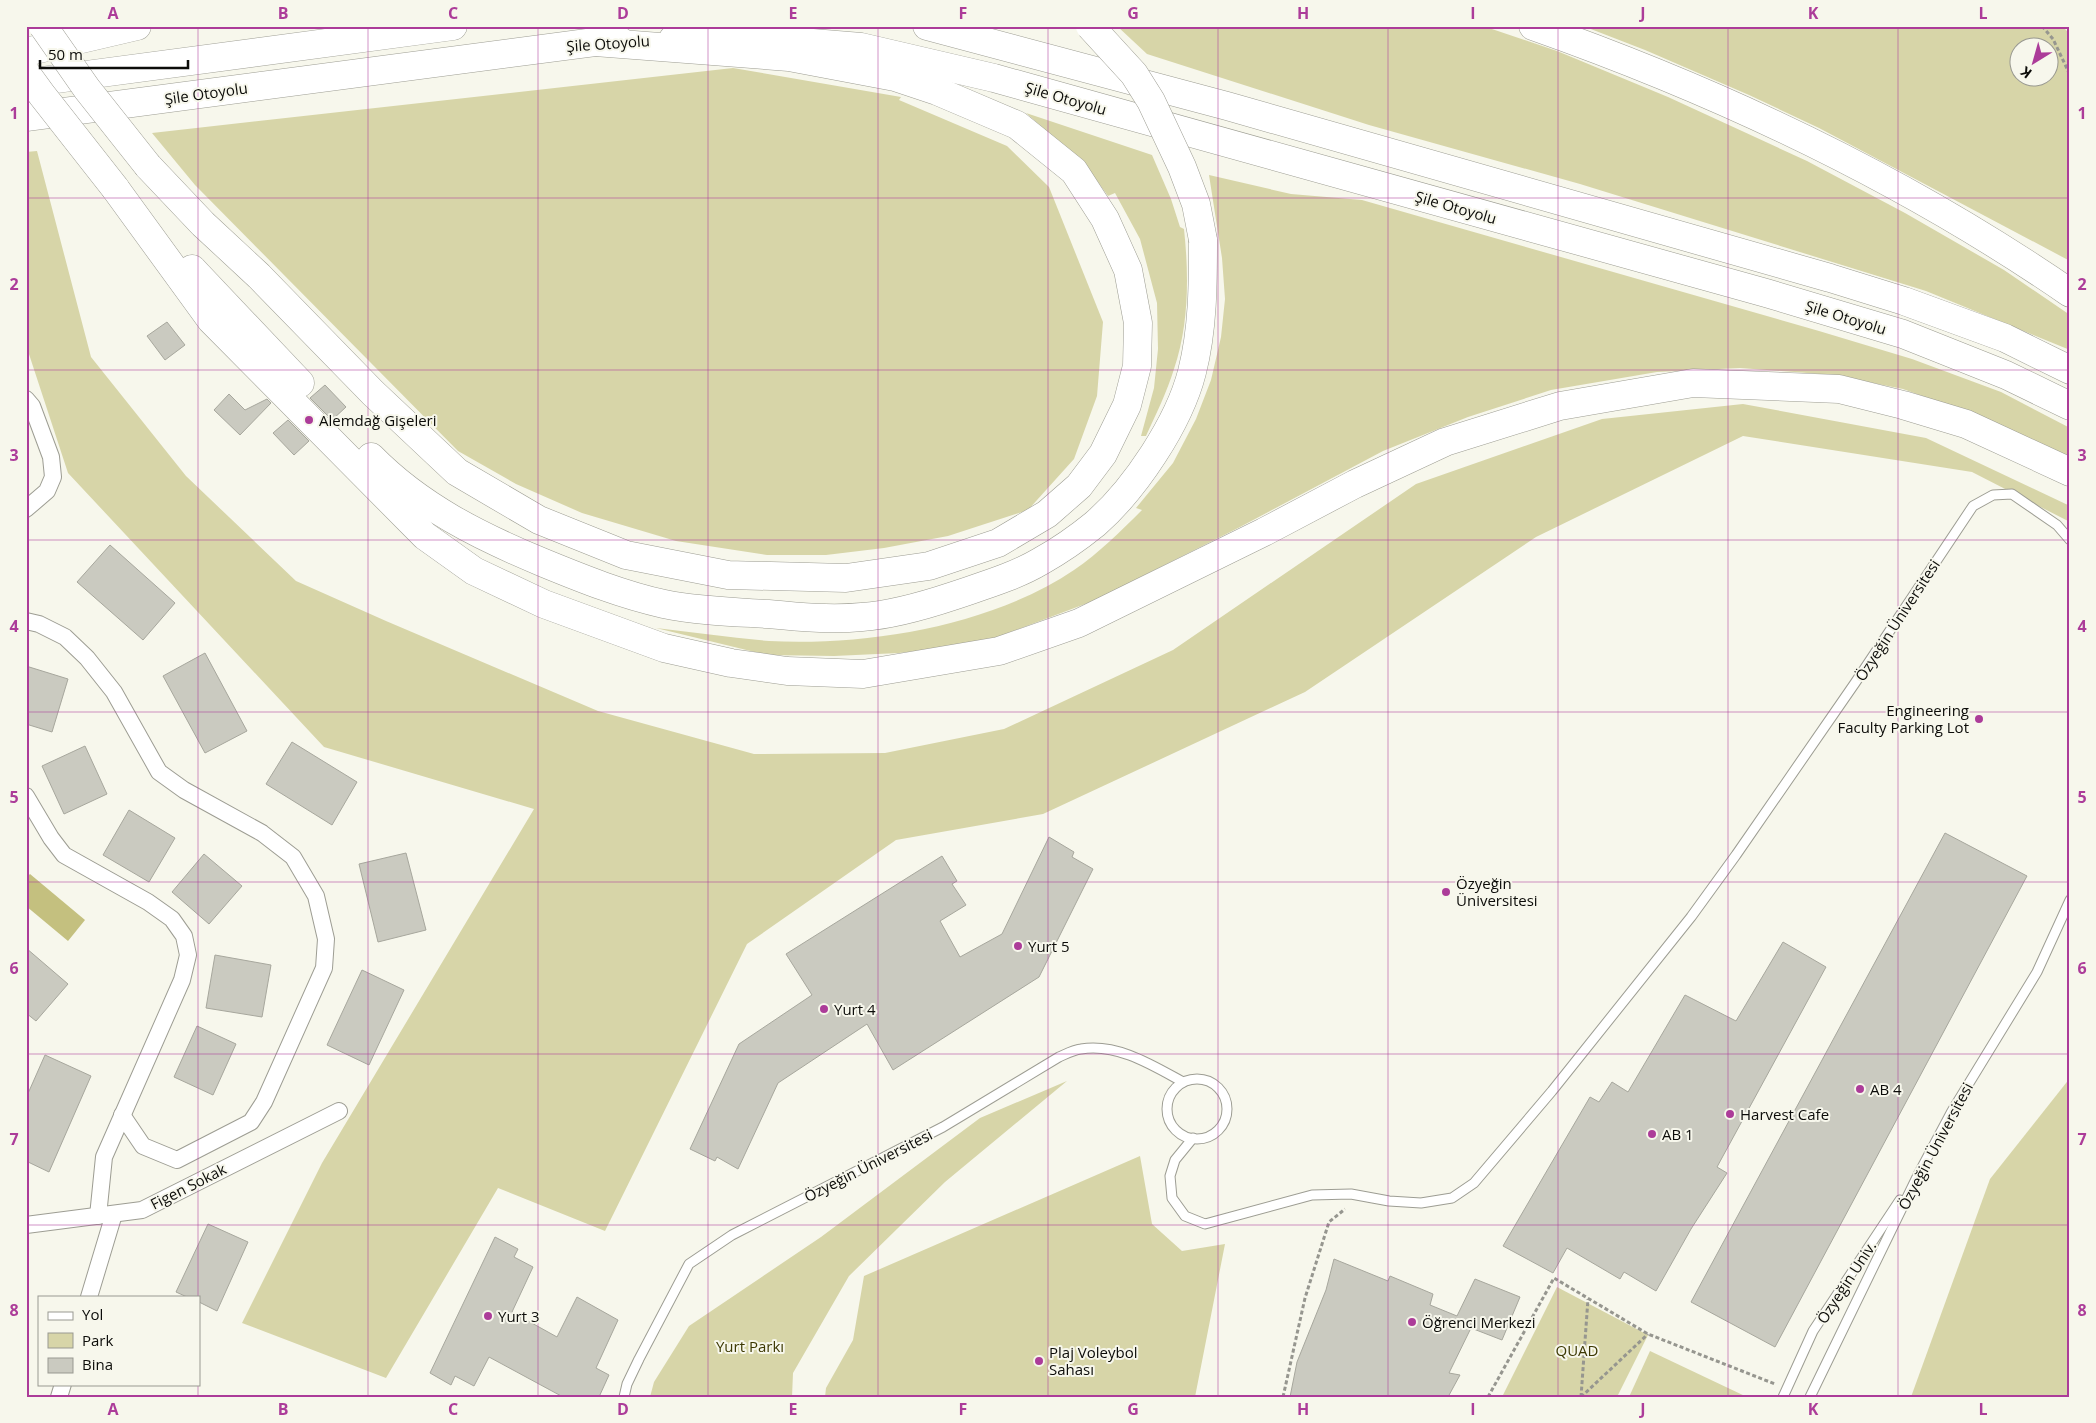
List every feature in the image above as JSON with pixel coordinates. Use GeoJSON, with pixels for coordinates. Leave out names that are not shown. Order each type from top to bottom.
{"type":"FeatureCollection","features":[{"type":"Feature","properties":{"kind":"highway"},"geometry":{"type":"LineString","coordinates":[[43,26],[87,89],[148,166],[202,224],[259,276],[373,393],[457,472],[540,520],[626,555],[728,575],[846,578],[929,566],[998,543],[1047,514],[1079,486],[1103,454],[1126,405],[1137,366],[1138,323],[1128,270],[1105,219],[1074,171],[1017,126],[937,91],[895,77],[789,57],[595,42]]}},
{"type":"Feature","properties":{"kind":"highway"},"geometry":{"type":"LineString","coordinates":[[26,52],[138,26]]}},
{"type":"Feature","properties":{"kind":"highway"},"geometry":{"type":"LineString","coordinates":[[26,83],[452,26]]}},
{"type":"Feature","properties":{"kind":"highway"},"geometry":{"type":"LineString","coordinates":[[927,26],[1236,109],[1830,278],[1904,301],[2005,338],[2070,370]]}},
{"type":"Feature","properties":{"kind":"highway"},"geometry":{"type":"LineString","coordinates":[[115,188],[386,472],[446,517],[505,547],[616,591],[665,604],[805,617],[863,617],[931,603],[986,585],[1039,562],[1095,524],[1125,492],[1161,443],[1192,373],[1204,287],[1203,240],[1196,204],[1182,167],[1151,101],[1134,74],[1090,26]]}},
{"type":"Feature","properties":{"kind":"highway"},"geometry":{"type":"LineString","coordinates":[[1533,26],[1647,70],[1817,146],[1890,183],[1946,215],[2070,293]]}},
{"type":"Feature","properties":{"kind":"highway","name":"Şile Otoyolu"},"geometry":{"type":"LineString","coordinates":[[26,117],[595,42],[728,36],[861,47],[994,78],[1766,293],[1903,334],[2006,375],[2070,406]]}},
{"type":"Feature","properties":{"kind":"highway"},"geometry":{"type":"LineString","coordinates":[[26,72],[115,188],[211,320],[425,536],[474,571],[544,604],[664,648],[731,664],[787,671],[863,674],[1000,651],[1080,623],[1264,532],[1355,484],[1445,442],[1560,406],[1693,383],[1839,389],[1903,405],[1966,424],[2070,472]]}},
{"type":"Feature","properties":{"kind":"street"},"geometry":{"type":"LineString","coordinates":[[26,399],[32,406],[51,457],[53,477],[48,491],[26,509]]}},
{"type":"Feature","properties":{"kind":"street"},"geometry":{"type":"LineString","coordinates":[[26,621],[39,624],[65,637],[87,658],[114,692],[159,772],[184,790],[262,833],[292,857],[316,896],[326,939],[324,968],[264,1102],[252,1122],[177,1160],[143,1146],[122,1115]]}},
{"type":"Feature","properties":{"kind":"street"},"geometry":{"type":"LineString","coordinates":[[26,796],[51,838],[64,854],[148,902],[172,919],[184,936],[188,955],[182,980],[104,1157],[106,1215],[89,1296]]}},
{"type":"Feature","properties":{"kind":"street","name":"Figen Sokak"},"geometry":{"type":"LineString","coordinates":[[26,1225],[142,1210],[339,1111]]}},
{"type":"Feature","properties":{"kind":"lane","name":"Özyeğin Üniversitesi"},"geometry":{"type":"LineString","coordinates":[[1193,1138],[1175,1160],[1170,1176],[1172,1198],[1185,1216],[1205,1224],[1312,1195],[1351,1194],[1389,1201],[1421,1203],[1452,1198],[1474,1183],[1494,1162],[1646,974],[1736,855],[1855,683],[1973,506],[1993,495],[2012,494],[2057,525],[2070,540]]}},
{"type":"Feature","properties":{"kind":"lane","name":"Özyeğin Üniversitesi"},"geometry":{"type":"LineString","coordinates":[[1810,1397],[1919,1173],[1952,1111],[2037,972],[2070,900]]}},
{"type":"Feature","properties":{"kind":"lane","name":"Özyeğin Üniversitesi"},"geometry":{"type":"LineString","coordinates":[[624,1397],[639,1358],[689,1264],[732,1236],[943,1127],[1058,1057],[1079,1049],[1099,1048],[1118,1051],[1183,1082]]}},
{"type":"Feature","properties":{"kind":"lane"},"geometry":{"type":"LineString","coordinates":[[1192,1079],[1210,1082],[1218,1087],[1227,1104],[1224,1122],[1219,1130],[1202,1138],[1193,1138],[1184,1136],[1170,1123],[1167,1104],[1170,1096],[1183,1082],[1192,1079]]}},
{"type":"Feature","properties":{"kind":"lane","name":"Özyeğin Univ."},"geometry":{"type":"LineString","coordinates":[[1785,1392],[1813,1331],[1919,1173]]}},
{"type":"Feature","properties":{"kind":"path"},"geometry":{"type":"LineString","coordinates":[[2042,26],[2053,38],[2070,75]]}},
{"type":"Feature","properties":{"kind":"path"},"geometry":{"type":"LineString","coordinates":[[1283,1397],[1305,1298],[1329,1222],[1346,1208],[1351,1194]]}},
{"type":"Feature","properties":{"kind":"path"},"geometry":{"type":"LineString","coordinates":[[1488,1397],[1554,1278],[1648,1334],[1785,1392]]}},
{"type":"Feature","properties":{"kind":"path"},"geometry":{"type":"LineString","coordinates":[[1581,1397],[1588,1299]]}},
{"type":"Feature","properties":{"kind":"path"},"geometry":{"type":"LineString","coordinates":[[1581,1397],[1648,1334]]}},
{"type":"Feature","properties":{"kind":"path"},"geometry":{"type":"LineString","coordinates":[[1577,1397],[1617,1397]]}},
{"type":"Feature","properties":{"kind":"green space"},"geometry":{"type":"Polygon","coordinates":[[[1117,26],[1483,26],[1557,51],[1668,97],[1807,161],[1905,213],[2004,270],[2070,315],[2070,350],[1926,291],[1580,184],[1369,125],[1147,54],[1117,26]]]}},
{"type":"Feature","properties":{"kind":"green space"},"geometry":{"type":"Polygon","coordinates":[[[1583,26],[2062,26],[2070,34],[2070,261],[1819,128],[1645,50],[1583,26]]]}},
{"type":"Feature","properties":{"kind":"green space"},"geometry":{"type":"Polygon","coordinates":[[[733,68],[901,97],[899,100],[1007,146],[1049,187],[1103,322],[1097,396],[1074,459],[1028,510],[948,536],[884,548],[826,555],[767,555],[676,541],[582,513],[516,484],[458,451],[195,185],[152,133],[733,68]]]}},
{"type":"Feature","properties":{"kind":"green space"},"geometry":{"type":"Polygon","coordinates":[[[1026,113],[1152,155],[1171,199],[1180,227],[1184,229],[1187,282],[1183,335],[1171,378],[1146,436],[1141,436],[1154,388],[1158,349],[1157,303],[1140,239],[1115,193],[1108,196],[1087,167],[1026,113]]]}},
{"type":"Feature","properties":{"kind":"green space"},"geometry":{"type":"Polygon","coordinates":[[[37,151],[91,357],[186,476],[296,581],[598,711],[754,754],[885,753],[1004,729],[1173,650],[1416,484],[1602,419],[1743,404],[1926,438],[2070,506],[2070,522],[1972,472],[1743,436],[1536,537],[1305,692],[1043,814],[896,840],[747,944],[605,1231],[498,1188],[386,1378],[242,1323],[322,1163],[534,809],[324,747],[68,473],[26,345],[26,152],[37,151]]]}},
{"type":"Feature","properties":{"kind":"green space"},"geometry":{"type":"Polygon","coordinates":[[[1209,175],[1291,194],[1362,200],[1912,359],[2001,392],[2070,428],[2070,458],[1994,422],[1903,389],[1833,375],[1740,368],[1657,372],[1551,390],[1468,417],[1383,451],[1240,527],[1093,601],[979,644],[899,653],[834,656],[767,655],[656,628],[769,641],[807,642],[887,635],[967,618],[1005,605],[1041,589],[1074,570],[1092,556],[1142,510],[1136,508],[1173,463],[1196,419],[1211,380],[1221,337],[1225,299],[1222,258],[1209,175]]]}},
{"type":"Feature","properties":{"kind":"green space"},"geometry":{"type":"Polygon","coordinates":[[[2070,1078],[2070,1397],[1911,1397],[1990,1179],[2070,1078]]]}},
{"type":"Feature","properties":{"kind":"green space","name":"Yurt Parkı"},"geometry":{"type":"Polygon","coordinates":[[[1067,1081],[945,1182],[849,1276],[793,1373],[792,1397],[650,1397],[654,1382],[689,1326],[821,1237],[980,1118],[1067,1081]]]}},
{"type":"Feature","properties":{"kind":"green space"},"geometry":{"type":"Polygon","coordinates":[[[1140,1156],[1152,1224],[1182,1251],[1225,1244],[1195,1397],[825,1397],[826,1388],[853,1340],[864,1276],[1140,1156]]]}},
{"type":"Feature","properties":{"kind":"green space","name":"QUAD"},"geometry":{"type":"Polygon","coordinates":[[[1557,1287],[1648,1335],[1617,1397],[1502,1397],[1557,1287]]]}},
{"type":"Feature","properties":{"kind":"green space"},"geometry":{"type":"Polygon","coordinates":[[[1650,1351],[1747,1397],[1629,1397],[1650,1351]]]}},
{"type":"Feature","properties":{"kind":"shaded area"},"geometry":{"type":"Polygon","coordinates":[[[30,874],[85,920],[68,941],[26,906],[26,878],[30,874]]]}},
{"type":"Feature","properties":{"kind":"building"},"geometry":{"type":"Polygon","coordinates":[[[167,322],[185,345],[165,360],[147,336],[167,322]]]}},
{"type":"Feature","properties":{"kind":"building"},"geometry":{"type":"Polygon","coordinates":[[[325,385],[346,407],[332,420],[310,398],[325,385]]]}},
{"type":"Feature","properties":{"kind":"building"},"geometry":{"type":"Polygon","coordinates":[[[229,394],[245,410],[267,399],[271,403],[240,435],[214,410],[229,394]]]}},
{"type":"Feature","properties":{"kind":"building"},"geometry":{"type":"Polygon","coordinates":[[[288,420],[309,441],[294,455],[273,433],[288,420]]]}},
{"type":"Feature","properties":{"kind":"building"},"geometry":{"type":"Polygon","coordinates":[[[110,545],[175,603],[143,640],[77,582],[110,545]]]}},
{"type":"Feature","properties":{"kind":"building"},"geometry":{"type":"Polygon","coordinates":[[[205,653],[247,731],[205,753],[163,676],[205,653]]]}},
{"type":"Feature","properties":{"kind":"building"},"geometry":{"type":"Polygon","coordinates":[[[26,666],[68,679],[52,732],[26,724],[26,666]]]}},
{"type":"Feature","properties":{"kind":"building"},"geometry":{"type":"Polygon","coordinates":[[[292,742],[357,782],[332,825],[266,784],[292,742]]]}},
{"type":"Feature","properties":{"kind":"building"},"geometry":{"type":"Polygon","coordinates":[[[85,746],[107,794],[64,814],[42,766],[85,746]]]}},
{"type":"Feature","properties":{"kind":"building"},"geometry":{"type":"Polygon","coordinates":[[[129,810],[175,838],[149,882],[103,855],[129,810]]]}},
{"type":"Feature","properties":{"kind":"building","name":"AB 4"},"geometry":{"type":"Polygon","coordinates":[[[1945,833],[2027,876],[1775,1347],[1691,1302],[1945,833]]]}},
{"type":"Feature","properties":{"kind":"building"},"geometry":{"type":"Polygon","coordinates":[[[1049,837],[1074,852],[1072,857],[1093,869],[1039,977],[893,1070],[867,1024],[778,1083],[738,1169],[717,1157],[715,1161],[690,1149],[739,1044],[812,995],[786,954],[942,856],[957,881],[952,884],[966,905],[940,921],[960,957],[1002,934],[1049,837]]]}},
{"type":"Feature","properties":{"kind":"building"},"geometry":{"type":"Polygon","coordinates":[[[406,853],[426,930],[378,942],[359,864],[406,853]]]}},
{"type":"Feature","properties":{"kind":"building"},"geometry":{"type":"Polygon","coordinates":[[[204,854],[242,886],[209,924],[172,892],[204,854]]]}},
{"type":"Feature","properties":{"kind":"building","name":"AB 1"},"geometry":{"type":"Polygon","coordinates":[[[1783,942],[1826,967],[1717,1167],[1727,1173],[1691,1229],[1656,1291],[1624,1272],[1620,1279],[1567,1248],[1553,1273],[1503,1246],[1590,1097],[1599,1102],[1612,1082],[1628,1092],[1685,995],[1736,1021],[1783,942]]]}},
{"type":"Feature","properties":{"kind":"building"},"geometry":{"type":"Polygon","coordinates":[[[26,948],[68,984],[36,1021],[26,1013],[26,948]]]}},
{"type":"Feature","properties":{"kind":"building"},"geometry":{"type":"Polygon","coordinates":[[[215,955],[271,965],[262,1017],[206,1008],[215,955]]]}},
{"type":"Feature","properties":{"kind":"building"},"geometry":{"type":"Polygon","coordinates":[[[362,970],[404,990],[369,1065],[327,1045],[362,970]]]}},
{"type":"Feature","properties":{"kind":"building"},"geometry":{"type":"Polygon","coordinates":[[[197,1026],[236,1044],[213,1095],[174,1077],[197,1026]]]}},
{"type":"Feature","properties":{"kind":"building"},"geometry":{"type":"Polygon","coordinates":[[[45,1055],[91,1076],[49,1172],[26,1161],[26,1098],[45,1055]]]}},
{"type":"Feature","properties":{"kind":"building"},"geometry":{"type":"Polygon","coordinates":[[[208,1224],[248,1242],[217,1311],[200,1302],[200,1296],[185,1296],[176,1292],[208,1224]]]}},
{"type":"Feature","properties":{"kind":"building","name":"Yurt 3"},"geometry":{"type":"Polygon","coordinates":[[[495,1237],[518,1249],[514,1257],[533,1267],[512,1312],[557,1337],[577,1297],[618,1320],[596,1368],[609,1375],[599,1397],[563,1397],[489,1357],[474,1386],[455,1376],[451,1385],[430,1373],[495,1237]]]}},
{"type":"Feature","properties":{"kind":"building","name":"Öğrenci Merkezi"},"geometry":{"type":"Polygon","coordinates":[[[1334,1259],[1388,1281],[1390,1276],[1433,1294],[1430,1305],[1457,1316],[1475,1279],[1520,1297],[1502,1340],[1471,1328],[1449,1373],[1460,1375],[1448,1397],[1290,1397],[1297,1362],[1326,1290],[1334,1259]]]}},
{"type":"Feature","properties":{"kind":"place","name":"Alemdağ Gişeleri"},"geometry":{"type":"Point","coordinates":[309,420]}},
{"type":"Feature","properties":{"kind":"place","name":"Engineering Faculty Parking Lot"},"geometry":{"type":"Point","coordinates":[1979,719]}},
{"type":"Feature","properties":{"kind":"place","name":"Özyeğin Üniversitesi"},"geometry":{"type":"Point","coordinates":[1446,892]}},
{"type":"Feature","properties":{"kind":"place","name":"Yurt 5"},"geometry":{"type":"Point","coordinates":[1018,946]}},
{"type":"Feature","properties":{"kind":"place","name":"Yurt 4"},"geometry":{"type":"Point","coordinates":[824,1009]}},
{"type":"Feature","properties":{"kind":"place","name":"AB 4"},"geometry":{"type":"Point","coordinates":[1860,1089]}},
{"type":"Feature","properties":{"kind":"place","name":"Harvest Cafe"},"geometry":{"type":"Point","coordinates":[1730,1114]}},
{"type":"Feature","properties":{"kind":"place","name":"AB 1"},"geometry":{"type":"Point","coordinates":[1652,1134]}},
{"type":"Feature","properties":{"kind":"place","name":"Yurt 3"},"geometry":{"type":"Point","coordinates":[488,1316]}},
{"type":"Feature","properties":{"kind":"place","name":"Öğrenci Merkezi"},"geometry":{"type":"Point","coordinates":[1412,1322]}},
{"type":"Feature","properties":{"kind":"place","name":"Plaj Voleybol Sahası"},"geometry":{"type":"Point","coordinates":[1039,1361]}}]}
